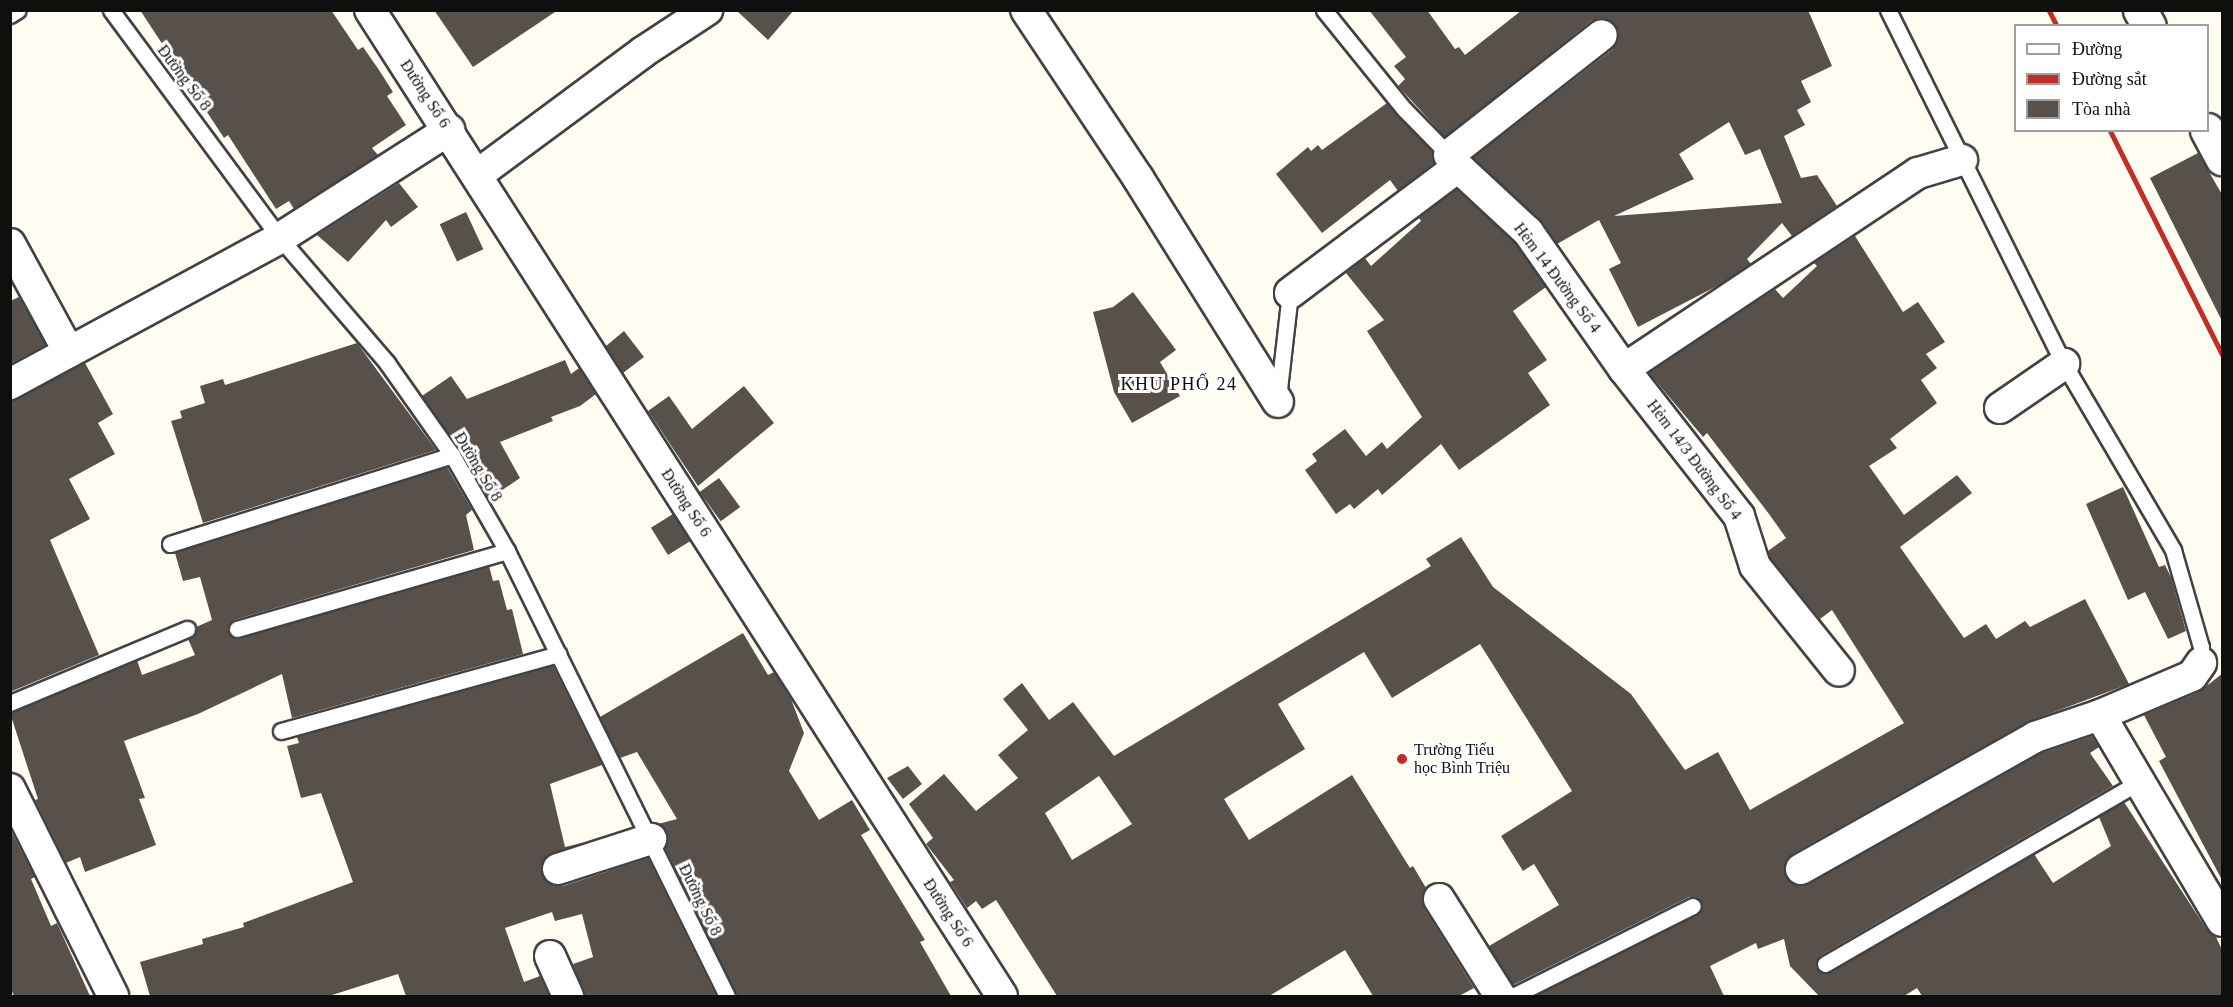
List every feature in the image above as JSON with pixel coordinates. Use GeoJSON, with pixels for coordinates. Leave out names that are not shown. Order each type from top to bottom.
{"type":"FeatureCollection","features":[{"type":"Feature","properties":{"kind":"street","name":"Đường Số 6"},"geometry":{"type":"LineString","coordinates":[[370,10],[1002,996]]}},
{"type":"Feature","properties":{"kind":"street"},"geometry":{"type":"LineString","coordinates":[[477,175],[673,19],[707,10]]}},
{"type":"Feature","properties":{"kind":"street"},"geometry":{"type":"LineString","coordinates":[[1026,10],[1138,178],[1278,402]]}},
{"type":"Feature","properties":{"kind":"street"},"geometry":{"type":"LineString","coordinates":[[2140,10],[2148,24]]}},
{"type":"Feature","properties":{"kind":"street"},"geometry":{"type":"LineString","coordinates":[[1290,293],[1454,161],[1602,35]]}},
{"type":"Feature","properties":{"kind":"street"},"geometry":{"type":"LineString","coordinates":[[10,384],[280,238],[449,130]]}},
{"type":"Feature","properties":{"kind":"street"},"geometry":{"type":"LineString","coordinates":[[2209,132],[2223,159]]}},
{"type":"Feature","properties":{"kind":"street"},"geometry":{"type":"LineString","coordinates":[[1624,369],[1918,173],[1962,160]]}},
{"type":"Feature","properties":{"kind":"street","name":"Hẻm 14 Đường Số 4"},"geometry":{"type":"LineString","coordinates":[[1454,161],[1528,232],[1624,369]]}},
{"type":"Feature","properties":{"kind":"street"},"geometry":{"type":"LineString","coordinates":[[10,244],[69,352]]}},
{"type":"Feature","properties":{"kind":"street"},"geometry":{"type":"LineString","coordinates":[[2000,408],[2064,364]]}},
{"type":"Feature","properties":{"kind":"street","name":"Hẻm 14/3 Đường Số 4"},"geometry":{"type":"LineString","coordinates":[[1624,369],[1739,516],[1755,566],[1839,671]]}},
{"type":"Feature","properties":{"kind":"street"},"geometry":{"type":"LineString","coordinates":[[1801,869],[2035,737],[2100,715],[2192,676],[2201,663]]}},
{"type":"Feature","properties":{"kind":"street"},"geometry":{"type":"LineString","coordinates":[[2100,715],[2223,921]]}},
{"type":"Feature","properties":{"kind":"street"},"geometry":{"type":"LineString","coordinates":[[10,789],[106,994]]}},
{"type":"Feature","properties":{"kind":"street"},"geometry":{"type":"LineString","coordinates":[[558,869],[651,839]]}},
{"type":"Feature","properties":{"kind":"street"},"geometry":{"type":"LineString","coordinates":[[1439,899],[1495,994]]}},
{"type":"Feature","properties":{"kind":"street"},"geometry":{"type":"LineString","coordinates":[[549,956],[568,996]]}},
{"type":"Feature","properties":{"kind":"lane"},"geometry":{"type":"LineString","coordinates":[[10,15],[18,10]]}},
{"type":"Feature","properties":{"kind":"lane","name":"Đường Số 8"},"geometry":{"type":"LineString","coordinates":[[111,10],[280,238],[387,363],[452,455],[507,551],[727,996]]}},
{"type":"Feature","properties":{"kind":"lane"},"geometry":{"type":"LineString","coordinates":[[1324,10],[1404,109],[1454,161]]}},
{"type":"Feature","properties":{"kind":"lane"},"geometry":{"type":"LineString","coordinates":[[1888,10],[2064,364],[2173,550],[2200,647],[2201,663]]}},
{"type":"Feature","properties":{"kind":"lane"},"geometry":{"type":"LineString","coordinates":[[1278,402],[1290,293]]}},
{"type":"Feature","properties":{"kind":"lane"},"geometry":{"type":"LineString","coordinates":[[170,544],[452,455]]}},
{"type":"Feature","properties":{"kind":"lane"},"geometry":{"type":"LineString","coordinates":[[237,629],[507,551]]}},
{"type":"Feature","properties":{"kind":"lane"},"geometry":{"type":"LineString","coordinates":[[10,703],[187,629]]}},
{"type":"Feature","properties":{"kind":"lane"},"geometry":{"type":"LineString","coordinates":[[281,731],[558,654]]}},
{"type":"Feature","properties":{"kind":"lane"},"geometry":{"type":"LineString","coordinates":[[1826,964],[2141,782]]}},
{"type":"Feature","properties":{"kind":"lane"},"geometry":{"type":"LineString","coordinates":[[1495,994],[1693,906]]}},
{"type":"Feature","properties":{"kind":"building"},"geometry":{"type":"Polygon","coordinates":[[[140,10],[331,10],[358,50],[363,47],[379,70],[393,92],[387,96],[406,125],[372,148],[378,155],[294,209],[289,201],[276,209],[228,135],[224,138],[140,10]]]}},
{"type":"Feature","properties":{"kind":"building"},"geometry":{"type":"Polygon","coordinates":[[[434,10],[558,10],[473,67],[434,10]]]}},
{"type":"Feature","properties":{"kind":"building"},"geometry":{"type":"Polygon","coordinates":[[[736,10],[794,10],[768,40],[736,10]]]}},
{"type":"Feature","properties":{"kind":"building"},"geometry":{"type":"Polygon","coordinates":[[[1369,10],[1427,10],[1455,49],[1459,47],[1465,55],[1522,10],[1808,10],[1832,66],[1801,81],[1811,102],[1797,110],[1805,125],[1784,136],[1801,178],[1817,175],[1837,206],[1792,236],[1782,223],[1747,259],[1751,264],[1719,285],[1638,327],[1609,269],[1621,263],[1599,220],[1557,244],[1540,220],[1473,158],[1613,49],[1619,33],[1615,24],[1600,18],[1591,21],[1445,137],[1398,86],[1405,79],[1394,66],[1406,57],[1369,10]],[[1729,122],[1679,154],[1694,179],[1614,216],[1782,203],[1760,149],[1745,155],[1729,122]]]}},
{"type":"Feature","properties":{"kind":"building"},"geometry":{"type":"Polygon","coordinates":[[[1387,103],[1432,152],[1434,163],[1398,191],[1390,180],[1322,233],[1276,174],[1308,147],[1311,151],[1318,145],[1322,150],[1387,103]]]}},
{"type":"Feature","properties":{"kind":"building"},"geometry":{"type":"Polygon","coordinates":[[[2198,153],[2223,196],[2223,323],[2150,178],[2198,153]]]}},
{"type":"Feature","properties":{"kind":"building"},"geometry":{"type":"Polygon","coordinates":[[[399,183],[418,207],[391,227],[386,220],[348,262],[317,235],[399,183]]]}},
{"type":"Feature","properties":{"kind":"building"},"geometry":{"type":"Polygon","coordinates":[[[1457,189],[1515,243],[1546,287],[1513,311],[1547,360],[1528,373],[1550,405],[1459,470],[1441,444],[1382,495],[1378,489],[1354,509],[1350,504],[1336,514],[1305,470],[1317,461],[1312,454],[1345,429],[1366,456],[1382,442],[1387,449],[1422,417],[1367,331],[1384,320],[1346,273],[1365,258],[1371,266],[1421,221],[1419,218],[1457,189]]]}},
{"type":"Feature","properties":{"kind":"building"},"geometry":{"type":"Polygon","coordinates":[[[466,212],[483,249],[457,261],[440,224],[466,212]]]}},
{"type":"Feature","properties":{"kind":"building"},"geometry":{"type":"Polygon","coordinates":[[[1855,236],[1903,312],[1918,302],[1945,342],[1926,354],[1937,368],[1921,380],[1937,403],[1890,439],[1897,448],[1869,466],[1904,515],[1957,475],[1972,493],[1900,547],[1964,638],[1986,624],[1996,639],[2025,621],[2030,627],[2085,599],[2129,684],[2027,722],[1792,854],[1786,861],[1786,877],[1793,884],[1809,884],[2042,753],[2092,736],[2099,747],[2090,753],[2113,786],[1820,956],[1816,968],[1830,972],[2034,854],[2053,883],[2111,846],[2099,817],[2124,802],[2207,930],[2216,937],[2223,952],[2223,996],[1922,996],[1917,988],[1904,996],[1819,996],[1790,966],[1784,939],[1758,949],[1756,943],[1710,966],[1724,996],[1534,996],[1697,915],[1703,906],[1698,898],[1689,897],[1513,985],[1489,946],[1559,905],[1534,864],[1523,871],[1501,836],[1572,791],[1480,644],[1392,698],[1364,652],[1278,704],[1305,749],[1224,799],[1249,840],[1352,775],[1410,868],[1413,866],[1426,888],[1422,899],[1424,908],[1474,988],[1459,996],[1373,996],[1345,950],[1269,996],[1057,996],[996,900],[982,909],[976,901],[967,908],[950,882],[954,880],[926,844],[933,838],[909,804],[944,774],[976,811],[1018,778],[998,755],[1028,730],[1003,699],[1022,683],[1049,720],[1073,702],[1114,756],[1431,566],[1426,559],[1461,537],[1493,587],[1631,694],[1685,770],[1718,752],[1750,810],[1904,723],[1832,610],[1820,619],[1770,558],[1768,551],[1786,538],[1769,514],[1707,433],[1703,437],[1649,373],[1775,289],[1783,298],[1817,266],[1814,263],[1855,236]],[[1099,776],[1045,813],[1072,860],[1132,824],[1099,776]]]}},
{"type":"Feature","properties":{"kind":"building"},"geometry":{"type":"Polygon","coordinates":[[[1133,292],[1176,350],[1160,362],[1180,396],[1132,423],[1114,392],[1093,312],[1113,307],[1133,292]]]}},
{"type":"Feature","properties":{"kind":"building"},"geometry":{"type":"Polygon","coordinates":[[[19,297],[46,345],[10,364],[10,301],[19,297]]]}},
{"type":"Feature","properties":{"kind":"building"},"geometry":{"type":"Polygon","coordinates":[[[624,331],[644,357],[623,373],[606,346],[624,331]]]}},
{"type":"Feature","properties":{"kind":"building"},"geometry":{"type":"Polygon","coordinates":[[[357,343],[436,450],[203,523],[171,421],[182,418],[180,411],[205,403],[200,386],[223,379],[225,385],[357,343]]]}},
{"type":"Feature","properties":{"kind":"building"},"geometry":{"type":"Polygon","coordinates":[[[565,360],[571,374],[579,368],[596,394],[580,406],[551,417],[553,421],[500,442],[520,478],[489,499],[422,396],[451,376],[467,399],[565,360]]]}},
{"type":"Feature","properties":{"kind":"building"},"geometry":{"type":"Polygon","coordinates":[[[85,363],[113,414],[98,423],[115,454],[69,479],[90,519],[50,540],[99,655],[10,692],[10,401],[85,363]]]}},
{"type":"Feature","properties":{"kind":"building"},"geometry":{"type":"Polygon","coordinates":[[[744,386],[774,423],[698,486],[648,411],[669,396],[692,429],[744,386]]]}},
{"type":"Feature","properties":{"kind":"building"},"geometry":{"type":"Polygon","coordinates":[[[447,467],[472,510],[466,515],[474,550],[234,620],[228,632],[240,638],[489,566],[493,581],[499,580],[507,610],[512,609],[523,654],[292,718],[282,674],[198,714],[124,741],[145,798],[139,799],[156,845],[85,872],[80,857],[66,863],[35,800],[38,799],[10,713],[137,660],[142,675],[195,655],[188,639],[195,634],[196,627],[212,620],[200,577],[183,581],[175,553],[447,467]]]}},
{"type":"Feature","properties":{"kind":"building"},"geometry":{"type":"Polygon","coordinates":[[[719,478],[740,507],[721,521],[700,492],[719,478]]]}},
{"type":"Feature","properties":{"kind":"building"},"geometry":{"type":"Polygon","coordinates":[[[2123,487],[2159,567],[2165,565],[2171,577],[2186,631],[2168,639],[2145,592],[2128,600],[2086,504],[2123,487]]]}},
{"type":"Feature","properties":{"kind":"building"},"geometry":{"type":"Polygon","coordinates":[[[673,514],[690,541],[668,555],[651,528],[673,514]]]}},
{"type":"Feature","properties":{"kind":"building"},"geometry":{"type":"Polygon","coordinates":[[[743,633],[768,675],[774,672],[791,699],[804,733],[789,771],[819,820],[852,800],[870,830],[861,835],[925,940],[920,942],[951,996],[737,996],[665,848],[668,834],[658,824],[677,819],[637,752],[620,758],[600,717],[743,633]]]}},
{"type":"Feature","properties":{"kind":"building"},"geometry":{"type":"Polygon","coordinates":[[[553,666],[602,765],[550,784],[565,847],[586,842],[546,857],[542,875],[554,886],[563,886],[648,858],[716,996],[585,996],[573,964],[593,957],[582,914],[555,921],[552,912],[505,928],[524,982],[540,976],[549,996],[406,996],[398,974],[329,996],[150,996],[140,962],[203,944],[202,939],[244,927],[243,923],[353,882],[321,793],[301,798],[287,746],[299,743],[297,737],[553,666]]]}},
{"type":"Feature","properties":{"kind":"building"},"geometry":{"type":"Polygon","coordinates":[[[2223,673],[2223,882],[2159,761],[2166,757],[2144,715],[2199,692],[2223,673]]]}},
{"type":"Feature","properties":{"kind":"building"},"geometry":{"type":"Polygon","coordinates":[[[908,766],[922,784],[903,799],[887,778],[908,766]]]}},
{"type":"Feature","properties":{"kind":"building"},"geometry":{"type":"Polygon","coordinates":[[[10,829],[35,877],[31,879],[51,926],[57,923],[90,996],[14,996],[10,987],[10,829]]]}},
{"type":"Feature","properties":{"kind":"railway"},"geometry":{"type":"LineString","coordinates":[[2049,10],[2056,24]]}},
{"type":"Feature","properties":{"kind":"railway"},"geometry":{"type":"LineString","coordinates":[[2111,132],[2222,354]]}},
{"type":"Feature","properties":{"kind":"place","name":"Trường Tiểu học Bình Triệu"},"geometry":{"type":"Point","coordinates":[1402,759]}},
{"type":"Feature","properties":{"kind":"district","name":"KHU PHỐ 24"},"geometry":{"type":"Point","coordinates":[1179,384]}}]}
